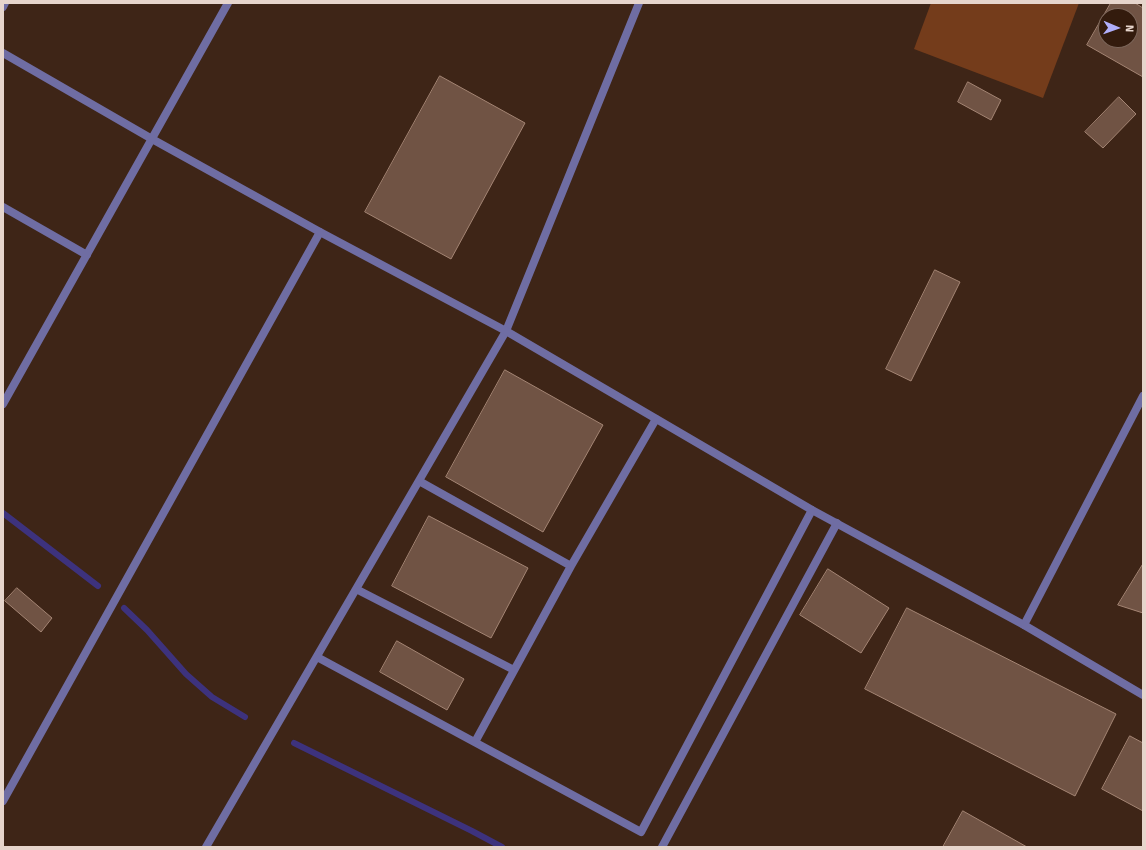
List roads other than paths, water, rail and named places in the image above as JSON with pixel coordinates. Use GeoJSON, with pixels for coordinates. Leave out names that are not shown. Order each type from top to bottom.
{"type":"FeatureCollection","features":[{"type":"Feature","properties":{"kind":"street"},"geometry":{"type":"LineString","coordinates":[[3,7],[5,3]]}},
{"type":"Feature","properties":{"kind":"street"},"geometry":{"type":"LineString","coordinates":[[3,404],[228,3]]}},
{"type":"Feature","properties":{"kind":"street"},"geometry":{"type":"LineString","coordinates":[[206,847],[506,331],[639,3]]}},
{"type":"Feature","properties":{"kind":"street"},"geometry":{"type":"LineString","coordinates":[[3,53],[152,139],[320,232],[506,331],[812,510],[1024,625],[1143,695]]}},
{"type":"Feature","properties":{"kind":"street"},"geometry":{"type":"LineString","coordinates":[[3,206],[87,255]]}},
{"type":"Feature","properties":{"kind":"street"},"geometry":{"type":"LineString","coordinates":[[3,800],[320,232]]}},
{"type":"Feature","properties":{"kind":"street"},"geometry":{"type":"LineString","coordinates":[[1024,625],[1143,396]]}},
{"type":"Feature","properties":{"kind":"street"},"geometry":{"type":"LineString","coordinates":[[475,742],[571,566],[656,419]]}},
{"type":"Feature","properties":{"kind":"street"},"geometry":{"type":"LineString","coordinates":[[419,481],[571,566]]}},
{"type":"Feature","properties":{"kind":"street"},"geometry":{"type":"LineString","coordinates":[[317,657],[641,832],[812,510]]}},
{"type":"Feature","properties":{"kind":"street"},"geometry":{"type":"LineString","coordinates":[[662,847],[836,523]]}},
{"type":"Feature","properties":{"kind":"street"},"geometry":{"type":"LineString","coordinates":[[356,589],[514,670]]}},
{"type":"Feature","properties":{"kind":"waterway"},"geometry":{"type":"LineString","coordinates":[[3,513],[98,586]]}},
{"type":"Feature","properties":{"kind":"waterway"},"geometry":{"type":"LineString","coordinates":[[124,608],[147,630],[186,674],[212,697],[245,717]]}},
{"type":"Feature","properties":{"kind":"waterway"},"geometry":{"type":"LineString","coordinates":[[294,743],[502,847]]}}]}
